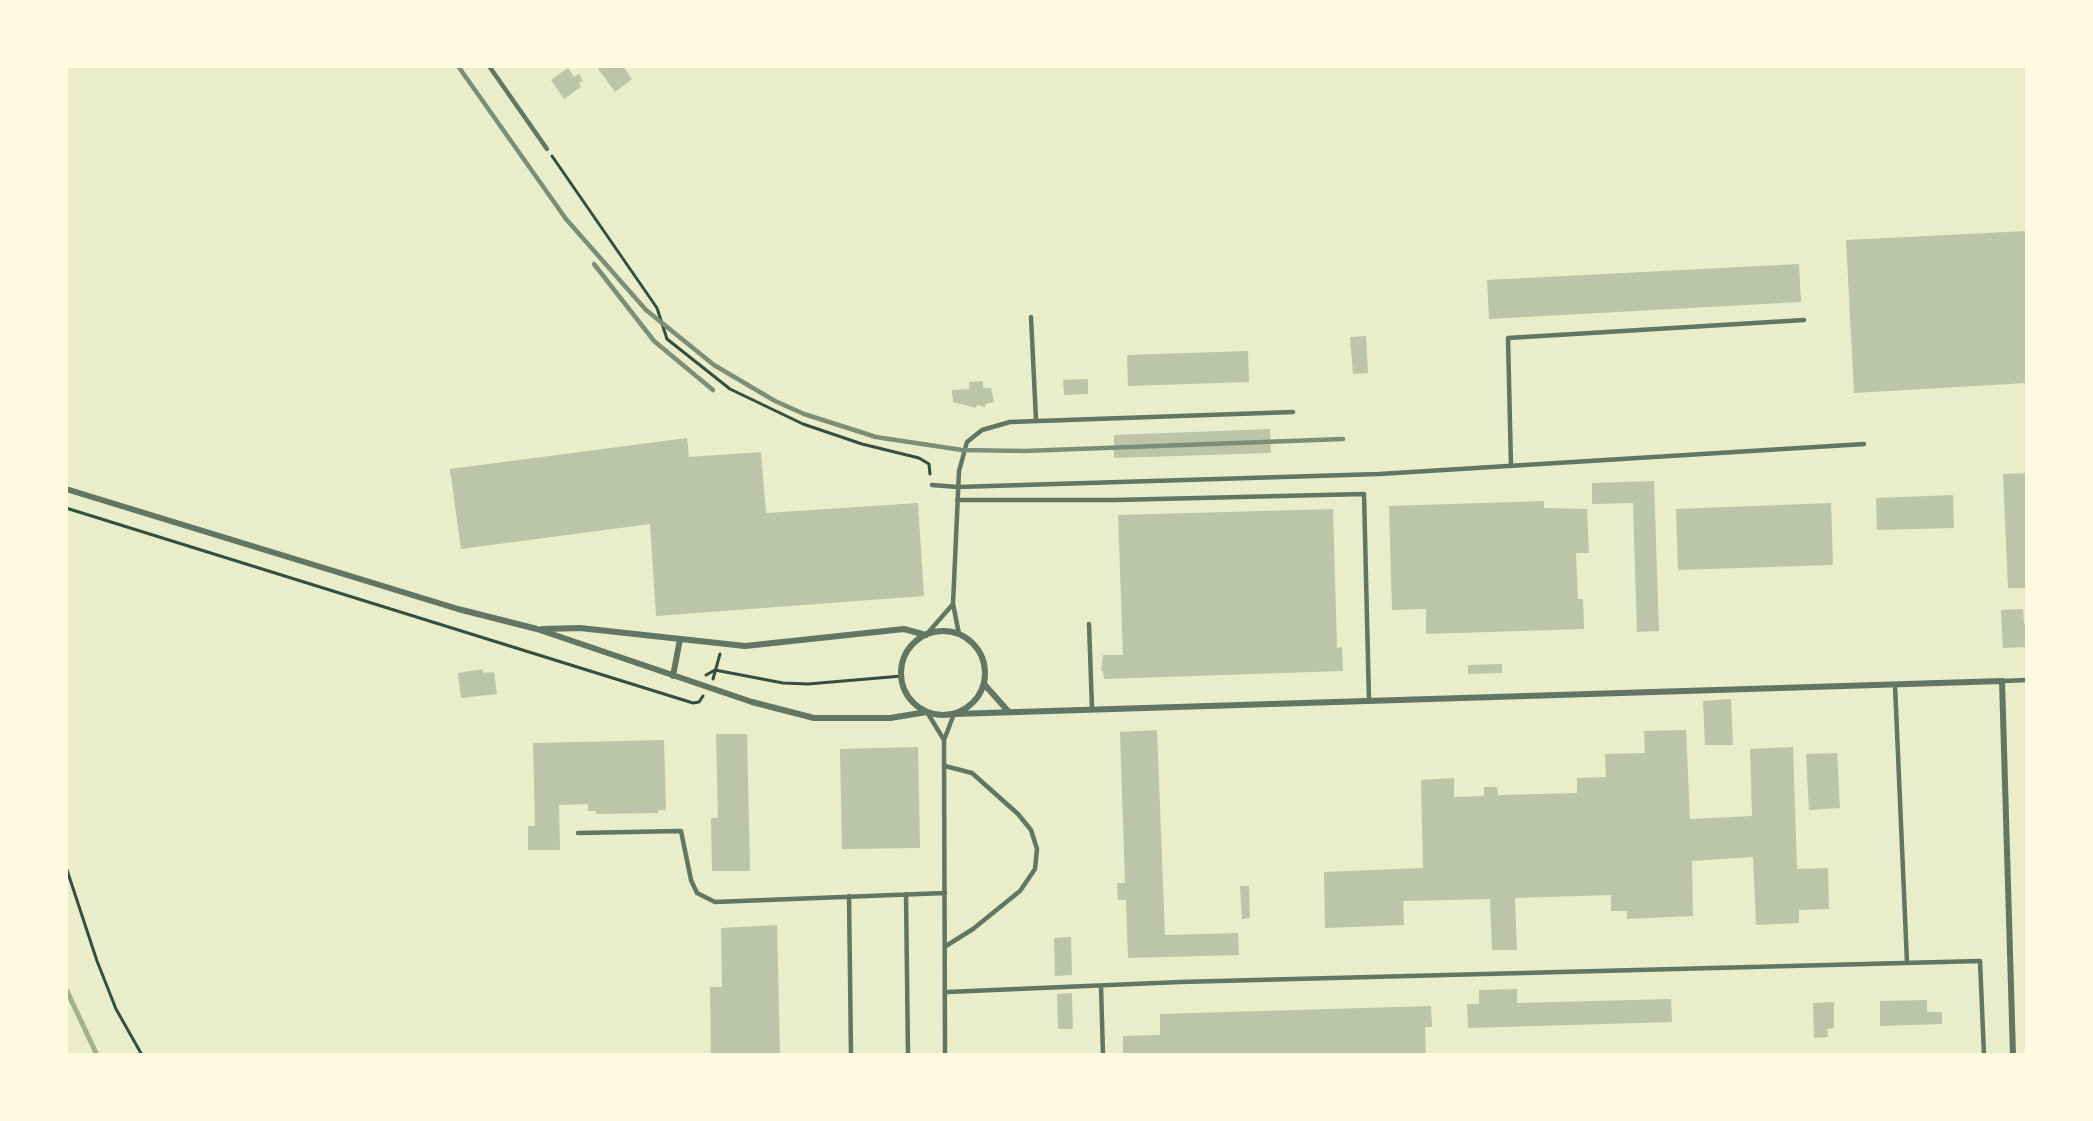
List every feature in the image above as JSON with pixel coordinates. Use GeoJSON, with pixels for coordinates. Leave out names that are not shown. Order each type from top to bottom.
{"type":"FeatureCollection","features":[{"type":"Feature","properties":{"kind":"street"},"geometry":{"type":"LineString","coordinates":[[66,489],[427,599],[537,629],[752,702],[814,718],[890,718],[927,712],[954,714],[2002,681],[2013,1055]]}},
{"type":"Feature","properties":{"kind":"street"},"geometry":{"type":"LineString","coordinates":[[537,629],[580,628],[745,646],[903,629],[926,635]]}},
{"type":"Feature","properties":{"kind":"street"},"geometry":{"type":"LineString","coordinates":[[927,712],[916,705],[906,693],[902,667],[910,648],[926,635],[934,632],[959,634],[972,642],[982,655],[986,670],[984,684],[977,699],[954,714]]}},
{"type":"Feature","properties":{"kind":"street"},"geometry":{"type":"LineString","coordinates":[[673,676],[680,639]]}},
{"type":"Feature","properties":{"kind":"street"},"geometry":{"type":"LineString","coordinates":[[984,684],[1008,711]]}},
{"type":"Feature","properties":{"kind":"lane"},"geometry":{"type":"LineString","coordinates":[[489,66],[547,149]]}},
{"type":"Feature","properties":{"kind":"lane"},"geometry":{"type":"LineString","coordinates":[[1030,317],[1036,420]]}},
{"type":"Feature","properties":{"kind":"lane"},"geometry":{"type":"LineString","coordinates":[[1511,466],[1508,338],[1804,320]]}},
{"type":"Feature","properties":{"kind":"lane"},"geometry":{"type":"LineString","coordinates":[[959,634],[953,604],[957,500],[963,450],[967,442],[991,426],[1036,420],[1293,412]]}},
{"type":"Feature","properties":{"kind":"lane"},"geometry":{"type":"LineString","coordinates":[[932,485],[958,487],[1378,474],[1864,444]]}},
{"type":"Feature","properties":{"kind":"lane"},"geometry":{"type":"LineString","coordinates":[[957,500],[1116,500],[1364,494],[1369,700]]}},
{"type":"Feature","properties":{"kind":"lane"},"geometry":{"type":"LineString","coordinates":[[926,635],[953,604]]}},
{"type":"Feature","properties":{"kind":"lane"},"geometry":{"type":"LineString","coordinates":[[1089,624],[1092,709]]}},
{"type":"Feature","properties":{"kind":"lane"},"geometry":{"type":"LineString","coordinates":[[2002,681],[2027,680]]}},
{"type":"Feature","properties":{"kind":"lane"},"geometry":{"type":"LineString","coordinates":[[1895,684],[1907,963]]}},
{"type":"Feature","properties":{"kind":"lane"},"geometry":{"type":"LineString","coordinates":[[927,712],[944,740]]}},
{"type":"Feature","properties":{"kind":"lane"},"geometry":{"type":"LineString","coordinates":[[945,1055],[947,992],[944,740],[954,714]]}},
{"type":"Feature","properties":{"kind":"lane"},"geometry":{"type":"LineString","coordinates":[[945,766],[972,774],[1018,814],[1031,830],[1037,849],[1035,869],[1020,891],[973,929],[946,946]]}},
{"type":"Feature","properties":{"kind":"lane"},"geometry":{"type":"LineString","coordinates":[[578,833],[681,831],[691,880],[697,893],[715,902],[945,892]]}},
{"type":"Feature","properties":{"kind":"lane"},"geometry":{"type":"LineString","coordinates":[[906,894],[908,1055]]}},
{"type":"Feature","properties":{"kind":"lane"},"geometry":{"type":"LineString","coordinates":[[849,896],[851,1055]]}},
{"type":"Feature","properties":{"kind":"lane"},"geometry":{"type":"LineString","coordinates":[[947,992],[1980,961],[1984,1055]]}},
{"type":"Feature","properties":{"kind":"lane"},"geometry":{"type":"LineString","coordinates":[[1101,986],[1103,1055]]}},
{"type":"Feature","properties":{"kind":"path"},"geometry":{"type":"LineString","coordinates":[[547,149],[657,309],[667,339],[730,389],[802,424],[862,444],[920,458],[928,464],[932,485]]}},
{"type":"Feature","properties":{"kind":"path"},"geometry":{"type":"LineString","coordinates":[[66,508],[693,703],[699,702],[703,696]]}},
{"type":"Feature","properties":{"kind":"path"},"geometry":{"type":"LineString","coordinates":[[711,685],[720,654]]}},
{"type":"Feature","properties":{"kind":"path"},"geometry":{"type":"LineString","coordinates":[[704,683],[707,673],[715,670],[775,682],[808,684],[902,676]]}},
{"type":"Feature","properties":{"kind":"path"},"geometry":{"type":"LineString","coordinates":[[66,867],[97,961],[116,1009],[142,1055]]}},
{"type":"Feature","properties":{"kind":"building"},"geometry":{"type":"Polygon","coordinates":[[[623,66],[632,79],[615,92],[597,67],[623,66]]]}},
{"type":"Feature","properties":{"kind":"building"},"geometry":{"type":"Polygon","coordinates":[[[568,68],[574,77],[579,74],[583,81],[579,83],[581,87],[564,99],[551,80],[568,68]]]}},
{"type":"Feature","properties":{"kind":"building"},"geometry":{"type":"Polygon","coordinates":[[[2027,231],[2027,383],[1854,393],[1846,240],[2027,231]]]}},
{"type":"Feature","properties":{"kind":"building"},"geometry":{"type":"Polygon","coordinates":[[[1799,264],[1801,302],[1489,319],[1487,280],[1799,264]]]}},
{"type":"Feature","properties":{"kind":"building"},"geometry":{"type":"Polygon","coordinates":[[[1366,336],[1368,373],[1353,374],[1350,337],[1366,336]]]}},
{"type":"Feature","properties":{"kind":"building"},"geometry":{"type":"Polygon","coordinates":[[[1248,351],[1249,382],[1128,386],[1127,355],[1248,351]]]}},
{"type":"Feature","properties":{"kind":"building"},"geometry":{"type":"Polygon","coordinates":[[[1088,379],[1088,394],[1064,395],[1063,380],[1088,379]]]}},
{"type":"Feature","properties":{"kind":"building"},"geometry":{"type":"Polygon","coordinates":[[[983,381],[983,388],[991,388],[994,402],[986,404],[985,407],[977,405],[976,408],[953,402],[952,390],[969,389],[969,382],[983,381]]]}},
{"type":"Feature","properties":{"kind":"building"},"geometry":{"type":"Polygon","coordinates":[[[1270,429],[1271,453],[1114,458],[1114,435],[1270,429]]]}},
{"type":"Feature","properties":{"kind":"building"},"geometry":{"type":"Polygon","coordinates":[[[687,438],[689,457],[761,452],[766,513],[918,503],[924,596],[656,616],[650,524],[461,549],[450,469],[687,438]]]}},
{"type":"Feature","properties":{"kind":"building"},"geometry":{"type":"Polygon","coordinates":[[[2027,473],[2027,588],[2008,588],[2003,474],[2027,473]]]}},
{"type":"Feature","properties":{"kind":"building"},"geometry":{"type":"Polygon","coordinates":[[[1654,481],[1659,631],[1637,632],[1633,503],[1592,504],[1592,483],[1654,481]]]}},
{"type":"Feature","properties":{"kind":"building"},"geometry":{"type":"Polygon","coordinates":[[[1953,495],[1954,528],[1877,530],[1876,498],[1953,495]]]}},
{"type":"Feature","properties":{"kind":"building"},"geometry":{"type":"Polygon","coordinates":[[[1544,501],[1544,508],[1587,509],[1589,553],[1576,553],[1578,599],[1583,599],[1584,629],[1426,634],[1426,609],[1392,610],[1389,506],[1544,501]]]}},
{"type":"Feature","properties":{"kind":"building"},"geometry":{"type":"Polygon","coordinates":[[[1831,503],[1833,565],[1678,570],[1676,509],[1831,503]]]}},
{"type":"Feature","properties":{"kind":"building"},"geometry":{"type":"Polygon","coordinates":[[[1333,509],[1337,648],[1342,647],[1343,671],[1104,679],[1103,671],[1101,671],[1103,655],[1123,655],[1118,515],[1333,509]]]}},
{"type":"Feature","properties":{"kind":"building"},"geometry":{"type":"Polygon","coordinates":[[[2023,609],[2024,624],[2027,624],[2027,647],[2003,648],[2001,610],[2023,609]]]}},
{"type":"Feature","properties":{"kind":"building"},"geometry":{"type":"Polygon","coordinates":[[[1502,664],[1502,673],[1468,674],[1468,665],[1502,664]]]}},
{"type":"Feature","properties":{"kind":"building"},"geometry":{"type":"Polygon","coordinates":[[[483,669],[483,673],[494,672],[497,694],[461,698],[458,673],[483,669]]]}},
{"type":"Feature","properties":{"kind":"building"},"geometry":{"type":"Polygon","coordinates":[[[1731,699],[1733,745],[1705,745],[1703,701],[1731,699]]]}},
{"type":"Feature","properties":{"kind":"building"},"geometry":{"type":"Polygon","coordinates":[[[1157,730],[1165,935],[1238,933],[1239,955],[1128,958],[1126,900],[1118,900],[1117,883],[1125,883],[1120,732],[1157,730]]]}},
{"type":"Feature","properties":{"kind":"building"},"geometry":{"type":"Polygon","coordinates":[[[1686,730],[1690,819],[1752,816],[1750,749],[1793,747],[1797,869],[1828,868],[1829,909],[1799,910],[1799,923],[1756,925],[1753,857],[1692,861],[1693,916],[1627,919],[1627,911],[1611,911],[1611,895],[1515,898],[1517,950],[1492,950],[1490,899],[1403,901],[1404,925],[1325,928],[1324,872],[1423,868],[1421,780],[1454,778],[1454,797],[1484,796],[1484,787],[1497,787],[1498,795],[1577,793],[1577,778],[1606,777],[1605,754],[1645,753],[1644,731],[1686,730]]]}},
{"type":"Feature","properties":{"kind":"building"},"geometry":{"type":"Polygon","coordinates":[[[716,734],[747,734],[750,871],[712,871],[711,818],[718,818],[716,734]]]}},
{"type":"Feature","properties":{"kind":"building"},"geometry":{"type":"Polygon","coordinates":[[[664,740],[666,810],[658,810],[658,813],[596,814],[596,811],[588,811],[588,804],[559,805],[560,850],[528,850],[528,826],[535,826],[533,743],[664,740]]]}},
{"type":"Feature","properties":{"kind":"building"},"geometry":{"type":"Polygon","coordinates":[[[918,747],[920,848],[842,849],[840,749],[918,747]]]}},
{"type":"Feature","properties":{"kind":"building"},"geometry":{"type":"Polygon","coordinates":[[[1837,753],[1840,808],[1809,810],[1806,754],[1837,753]]]}},
{"type":"Feature","properties":{"kind":"building"},"geometry":{"type":"Polygon","coordinates":[[[1240,886],[1249,886],[1250,918],[1242,919],[1240,886]]]}},
{"type":"Feature","properties":{"kind":"building"},"geometry":{"type":"Polygon","coordinates":[[[777,925],[780,1055],[711,1055],[710,987],[722,987],[721,928],[777,925]]]}},
{"type":"Feature","properties":{"kind":"building"},"geometry":{"type":"Polygon","coordinates":[[[1071,937],[1072,975],[1055,976],[1054,938],[1071,937]]]}},
{"type":"Feature","properties":{"kind":"building"},"geometry":{"type":"Polygon","coordinates":[[[1517,989],[1517,1003],[1671,999],[1672,1022],[1468,1028],[1467,1004],[1479,1004],[1479,990],[1517,989]]]}},
{"type":"Feature","properties":{"kind":"building"},"geometry":{"type":"Polygon","coordinates":[[[1072,993],[1073,1029],[1058,1029],[1057,994],[1072,993]]]}},
{"type":"Feature","properties":{"kind":"building"},"geometry":{"type":"Polygon","coordinates":[[[1927,1000],[1927,1012],[1942,1012],[1942,1024],[1880,1026],[1880,1001],[1927,1000]]]}},
{"type":"Feature","properties":{"kind":"building"},"geometry":{"type":"Polygon","coordinates":[[[1834,1002],[1834,1028],[1827,1029],[1828,1037],[1814,1038],[1813,1003],[1834,1002]]]}},
{"type":"Feature","properties":{"kind":"building"},"geometry":{"type":"Polygon","coordinates":[[[1431,1006],[1432,1027],[1425,1027],[1426,1055],[1123,1055],[1123,1036],[1160,1035],[1160,1014],[1431,1006]]]}},
{"type":"Feature","properties":{"kind":"waterway"},"geometry":{"type":"LineString","coordinates":[[66,989],[97,1055]]}},
{"type":"Feature","properties":{"kind":"railway"},"geometry":{"type":"LineString","coordinates":[[458,66],[566,219],[646,310],[714,365],[775,401],[804,414],[876,437],[962,450],[1024,451],[1343,439]]}},
{"type":"Feature","properties":{"kind":"railway"},"geometry":{"type":"LineString","coordinates":[[594,264],[654,341],[713,390]]}}]}
